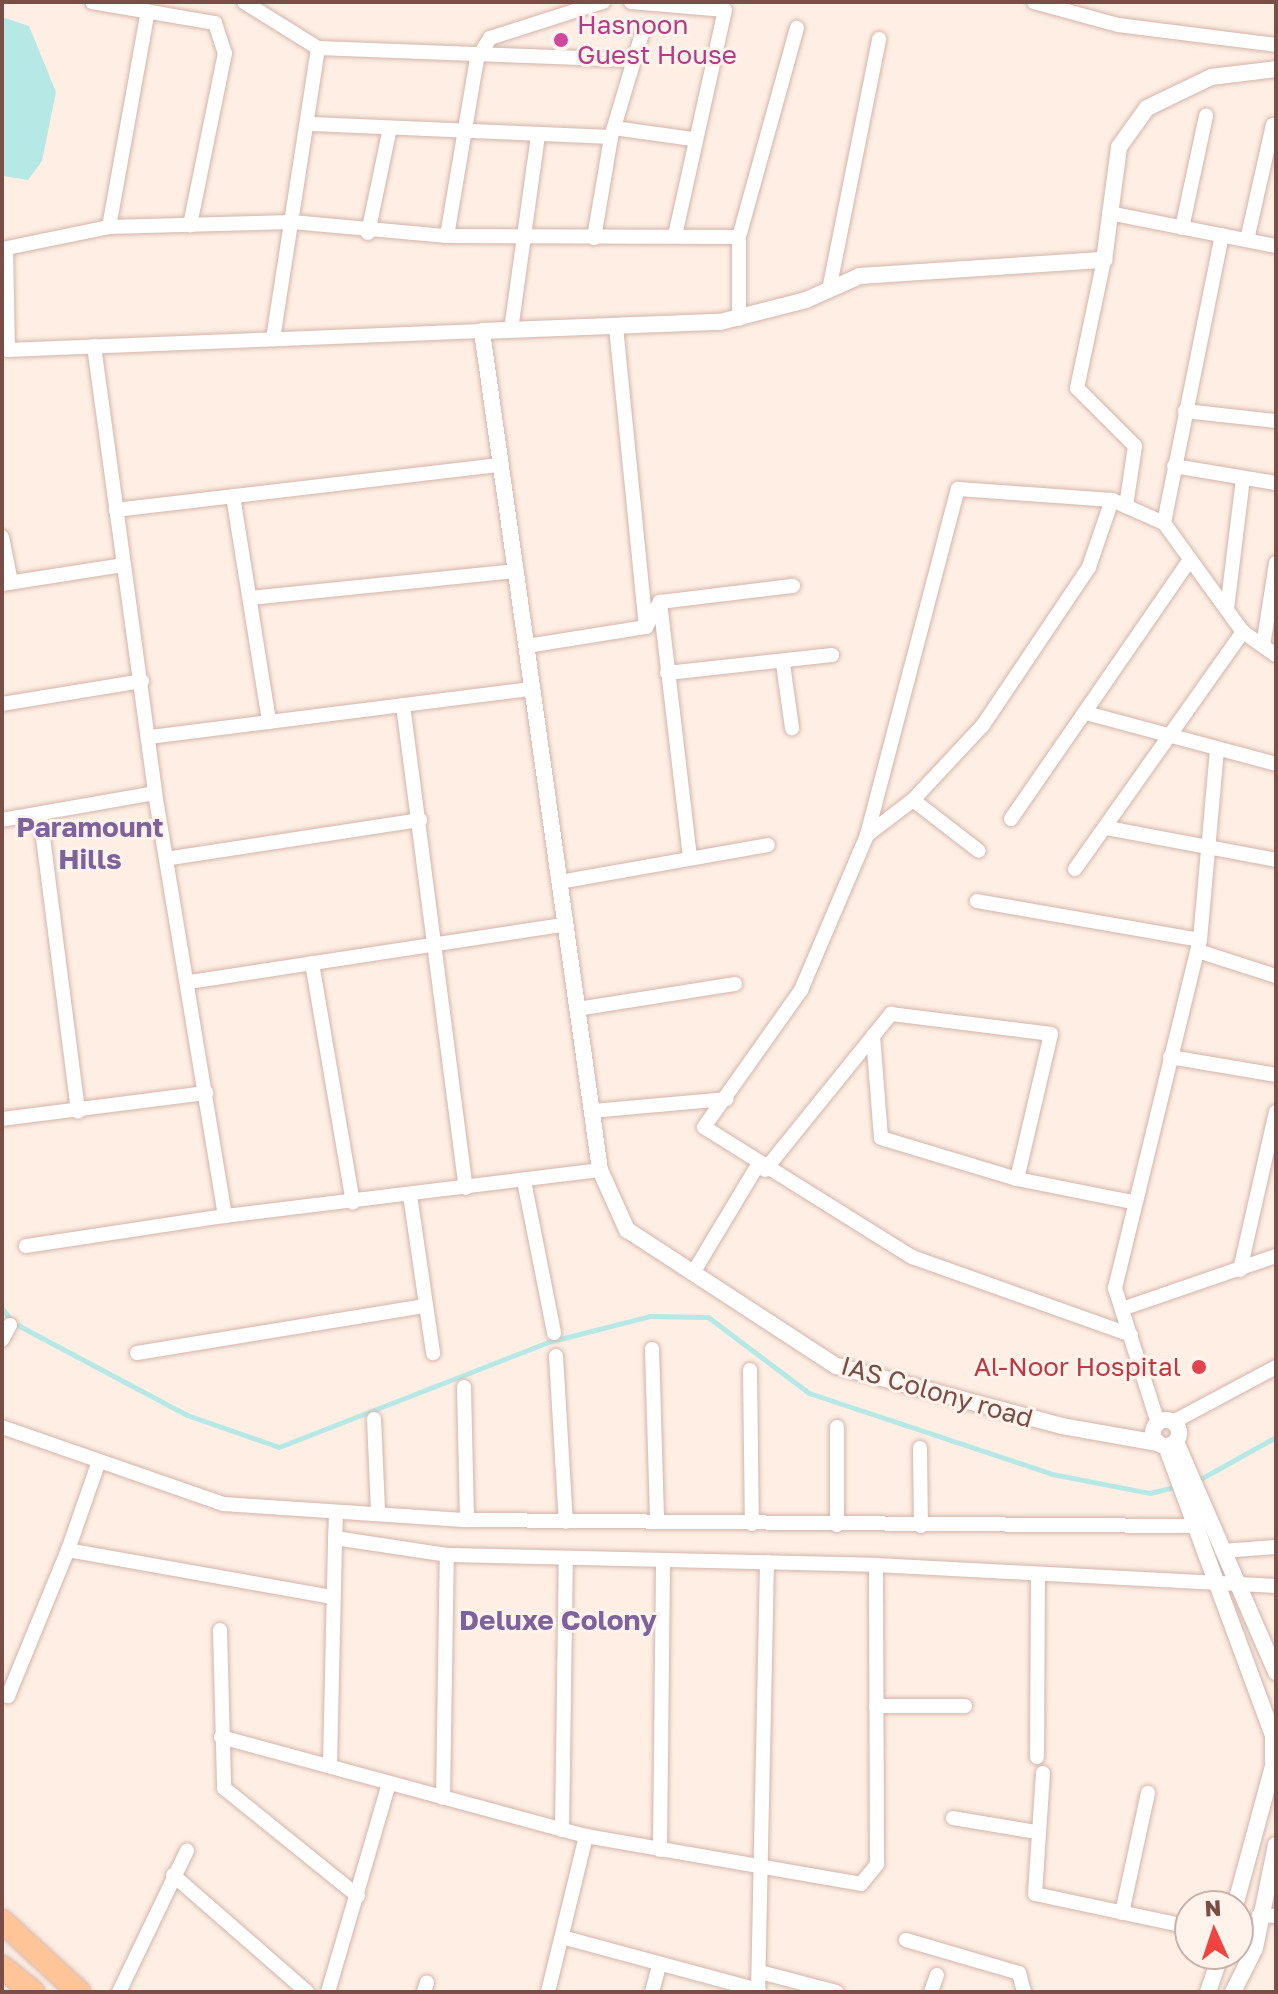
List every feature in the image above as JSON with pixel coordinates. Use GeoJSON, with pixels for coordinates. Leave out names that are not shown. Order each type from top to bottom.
{"type":"FeatureCollection","features":[{"type":"Feature","properties":{"kind":"main road"},"geometry":{"type":"LineString","coordinates":[[2,1921],[79,1992]]}},
{"type":"Feature","properties":{"kind":"main road"},"geometry":{"type":"LineString","coordinates":[[2,1967],[33,1992]]}},
{"type":"Feature","properties":{"kind":"street"},"geometry":{"type":"LineString","coordinates":[[92,2],[133,5],[148,11],[215,23],[225,53],[190,225]]}},
{"type":"Feature","properties":{"kind":"street"},"geometry":{"type":"LineString","coordinates":[[244,2],[318,48],[477,59],[632,60]]}},
{"type":"Feature","properties":{"kind":"street"},"geometry":{"type":"LineString","coordinates":[[447,236],[477,59],[490,38],[603,2]]}},
{"type":"Feature","properties":{"kind":"street"},"geometry":{"type":"LineString","coordinates":[[631,2],[725,10],[692,139],[675,236]]}},
{"type":"Feature","properties":{"kind":"street"},"geometry":{"type":"LineString","coordinates":[[1034,2],[1118,25],[1276,45]]}},
{"type":"Feature","properties":{"kind":"street"},"geometry":{"type":"LineString","coordinates":[[109,227],[148,11]]}},
{"type":"Feature","properties":{"kind":"street"},"geometry":{"type":"LineString","coordinates":[[739,319],[739,237],[797,28]]}},
{"type":"Feature","properties":{"kind":"street"},"geometry":{"type":"LineString","coordinates":[[594,238],[612,132],[643,30]]}},
{"type":"Feature","properties":{"kind":"street"},"geometry":{"type":"LineString","coordinates":[[829,290],[879,39]]}},
{"type":"Feature","properties":{"kind":"street"},"geometry":{"type":"LineString","coordinates":[[273,339],[312,124],[318,48]]}},
{"type":"Feature","properties":{"kind":"street"},"geometry":{"type":"LineString","coordinates":[[867,835],[913,800],[983,725],[1089,567],[1119,503],[1135,446],[1077,388],[1104,260],[1119,147],[1147,108],[1211,77],[1276,69]]}},
{"type":"Feature","properties":{"kind":"street"},"geometry":{"type":"LineString","coordinates":[[1182,228],[1206,116]]}},
{"type":"Feature","properties":{"kind":"street"},"geometry":{"type":"LineString","coordinates":[[312,124],[538,135],[612,132],[692,139]]}},
{"type":"Feature","properties":{"kind":"street"},"geometry":{"type":"LineString","coordinates":[[1247,240],[1273,125]]}},
{"type":"Feature","properties":{"kind":"street"},"geometry":{"type":"LineString","coordinates":[[368,233],[390,128]]}},
{"type":"Feature","properties":{"kind":"street"},"geometry":{"type":"LineString","coordinates":[[511,330],[520,236],[538,135]]}},
{"type":"Feature","properties":{"kind":"street"},"geometry":{"type":"LineString","coordinates":[[1109,213],[1276,246]]}},
{"type":"Feature","properties":{"kind":"street"},"geometry":{"type":"LineString","coordinates":[[739,237],[447,236],[368,233],[292,222],[109,227],[4,249],[8,350],[616,327],[739,319],[829,290],[860,276],[1104,260]]}},
{"type":"Feature","properties":{"kind":"street"},"geometry":{"type":"LineString","coordinates":[[1164,523],[1222,235]]}},
{"type":"Feature","properties":{"kind":"street"},"geometry":{"type":"LineString","coordinates":[[616,327],[646,627]]}},
{"type":"Feature","properties":{"kind":"street","name":"IAS Colony road"},"geometry":{"type":"LineString","coordinates":[[482,331],[600,1170],[627,1230],[836,1366],[1062,1426],[1166,1444]]}},
{"type":"Feature","properties":{"kind":"street"},"geometry":{"type":"LineString","coordinates":[[94,346],[150,737],[155,793],[171,858],[225,1216]]}},
{"type":"Feature","properties":{"kind":"street"},"geometry":{"type":"LineString","coordinates":[[1185,411],[1276,421]]}},
{"type":"Feature","properties":{"kind":"street"},"geometry":{"type":"LineString","coordinates":[[116,510],[501,465]]}},
{"type":"Feature","properties":{"kind":"street"},"geometry":{"type":"LineString","coordinates":[[1174,466],[1276,483]]}},
{"type":"Feature","properties":{"kind":"street"},"geometry":{"type":"LineString","coordinates":[[1227,609],[1243,479]]}},
{"type":"Feature","properties":{"kind":"street"},"geometry":{"type":"LineString","coordinates":[[1131,1335],[912,1257],[762,1168],[704,1127],[801,990],[867,835],[958,489],[1119,503],[1164,523],[1188,562],[1243,632],[1270,650],[1276,563]]}},
{"type":"Feature","properties":{"kind":"street"},"geometry":{"type":"LineString","coordinates":[[233,496],[269,722]]}},
{"type":"Feature","properties":{"kind":"street"},"geometry":{"type":"LineString","coordinates":[[2,537],[6,583],[123,565]]}},
{"type":"Feature","properties":{"kind":"street"},"geometry":{"type":"LineString","coordinates":[[1011,819],[1188,562]]}},
{"type":"Feature","properties":{"kind":"street"},"geometry":{"type":"LineString","coordinates":[[250,598],[517,571]]}},
{"type":"Feature","properties":{"kind":"street"},"geometry":{"type":"LineString","coordinates":[[660,602],[793,586]]}},
{"type":"Feature","properties":{"kind":"street"},"geometry":{"type":"LineString","coordinates":[[646,627],[660,602]]}},
{"type":"Feature","properties":{"kind":"street"},"geometry":{"type":"LineString","coordinates":[[660,602],[690,857]]}},
{"type":"Feature","properties":{"kind":"street"},"geometry":{"type":"LineString","coordinates":[[527,646],[646,627]]}},
{"type":"Feature","properties":{"kind":"street"},"geometry":{"type":"LineString","coordinates":[[1075,869],[1243,632]]}},
{"type":"Feature","properties":{"kind":"street"},"geometry":{"type":"LineString","coordinates":[[667,673],[783,664],[832,655]]}},
{"type":"Feature","properties":{"kind":"street"},"geometry":{"type":"LineString","coordinates":[[783,664],[792,728]]}},
{"type":"Feature","properties":{"kind":"street"},"geometry":{"type":"LineString","coordinates":[[2,704],[142,681]]}},
{"type":"Feature","properties":{"kind":"street"},"geometry":{"type":"LineString","coordinates":[[150,737],[532,689]]}},
{"type":"Feature","properties":{"kind":"street"},"geometry":{"type":"LineString","coordinates":[[403,705],[466,1188]]}},
{"type":"Feature","properties":{"kind":"street"},"geometry":{"type":"LineString","coordinates":[[1086,713],[1276,764]]}},
{"type":"Feature","properties":{"kind":"street"},"geometry":{"type":"LineString","coordinates":[[1217,749],[1211,850],[1199,946],[1132,1202],[1115,1288],[1166,1422],[1166,1444],[1222,1551],[1276,1672]]}},
{"type":"Feature","properties":{"kind":"street"},"geometry":{"type":"LineString","coordinates":[[2,820],[155,793]]}},
{"type":"Feature","properties":{"kind":"street"},"geometry":{"type":"LineString","coordinates":[[913,800],[979,851]]}},
{"type":"Feature","properties":{"kind":"street"},"geometry":{"type":"LineString","coordinates":[[40,814],[78,1112]]}},
{"type":"Feature","properties":{"kind":"street"},"geometry":{"type":"LineString","coordinates":[[171,858],[420,820]]}},
{"type":"Feature","properties":{"kind":"street"},"geometry":{"type":"LineString","coordinates":[[1107,828],[1276,860]]}},
{"type":"Feature","properties":{"kind":"street"},"geometry":{"type":"LineString","coordinates":[[560,882],[768,845]]}},
{"type":"Feature","properties":{"kind":"street"},"geometry":{"type":"LineString","coordinates":[[977,901],[1199,946],[1276,976]]}},
{"type":"Feature","properties":{"kind":"street"},"geometry":{"type":"LineString","coordinates":[[189,982],[566,924]]}},
{"type":"Feature","properties":{"kind":"street"},"geometry":{"type":"LineString","coordinates":[[312,963],[353,1203]]}},
{"type":"Feature","properties":{"kind":"street"},"geometry":{"type":"LineString","coordinates":[[577,1009],[735,984]]}},
{"type":"Feature","properties":{"kind":"street"},"geometry":{"type":"LineString","coordinates":[[693,1273],[762,1168],[891,1014],[1051,1034],[1017,1179]]}},
{"type":"Feature","properties":{"kind":"street"},"geometry":{"type":"LineString","coordinates":[[873,1036],[881,1138],[1017,1179],[1132,1202]]}},
{"type":"Feature","properties":{"kind":"street"},"geometry":{"type":"LineString","coordinates":[[1170,1057],[1276,1075]]}},
{"type":"Feature","properties":{"kind":"street"},"geometry":{"type":"LineString","coordinates":[[2,1119],[78,1112],[206,1093]]}},
{"type":"Feature","properties":{"kind":"street"},"geometry":{"type":"LineString","coordinates":[[592,1111],[726,1099]]}},
{"type":"Feature","properties":{"kind":"street"},"geometry":{"type":"LineString","coordinates":[[1240,1270],[1276,1112]]}},
{"type":"Feature","properties":{"kind":"street"},"geometry":{"type":"LineString","coordinates":[[26,1246],[225,1216],[353,1203],[600,1170]]}},
{"type":"Feature","properties":{"kind":"street"},"geometry":{"type":"LineString","coordinates":[[524,1181],[554,1333]]}},
{"type":"Feature","properties":{"kind":"street"},"geometry":{"type":"LineString","coordinates":[[410,1195],[433,1353]]}},
{"type":"Feature","properties":{"kind":"street"},"geometry":{"type":"LineString","coordinates":[[1122,1309],[1276,1256]]}},
{"type":"Feature","properties":{"kind":"street"},"geometry":{"type":"LineString","coordinates":[[137,1353],[425,1306]]}},
{"type":"Feature","properties":{"kind":"street"},"geometry":{"type":"LineString","coordinates":[[2,1340],[10,1325]]}},
{"type":"Feature","properties":{"kind":"street"},"geometry":{"type":"LineString","coordinates":[[652,1349],[657,1520]]}},
{"type":"Feature","properties":{"kind":"street"},"geometry":{"type":"LineString","coordinates":[[556,1356],[566,1522]]}},
{"type":"Feature","properties":{"kind":"street"},"geometry":{"type":"LineString","coordinates":[[1166,1422],[1276,1367]]}},
{"type":"Feature","properties":{"kind":"street"},"geometry":{"type":"LineString","coordinates":[[750,1370],[752,1524]]}},
{"type":"Feature","properties":{"kind":"street"},"geometry":{"type":"LineString","coordinates":[[464,1387],[467,1520]]}},
{"type":"Feature","properties":{"kind":"street"},"geometry":{"type":"LineString","coordinates":[[374,1419],[378,1512]]}},
{"type":"Feature","properties":{"kind":"street"},"geometry":{"type":"LineString","coordinates":[[2,1427],[223,1504],[467,1520],[1189,1526]]}},
{"type":"Feature","properties":{"kind":"street"},"geometry":{"type":"LineString","coordinates":[[837,1427],[837,1525]]}},
{"type":"Feature","properties":{"kind":"street"},"geometry":{"type":"LineString","coordinates":[[920,1448],[921,1526]]}},
{"type":"Feature","properties":{"kind":"street"},"geometry":{"type":"LineString","coordinates":[[2,1693],[8,1696],[68,1550],[99,1461]]}},
{"type":"Feature","properties":{"kind":"street"},"geometry":{"type":"LineString","coordinates":[[1186,1485],[1189,1526],[1273,1735],[1273,1766],[1239,1890]]}},
{"type":"Feature","properties":{"kind":"street"},"geometry":{"type":"LineString","coordinates":[[330,1763],[336,1513]]}},
{"type":"Feature","properties":{"kind":"street"},"geometry":{"type":"LineString","coordinates":[[335,1538],[447,1555],[876,1565],[1038,1577],[1276,1586]]}},
{"type":"Feature","properties":{"kind":"street"},"geometry":{"type":"LineString","coordinates":[[1222,1551],[1276,1547]]}},
{"type":"Feature","properties":{"kind":"street"},"geometry":{"type":"LineString","coordinates":[[68,1550],[333,1597]]}},
{"type":"Feature","properties":{"kind":"street"},"geometry":{"type":"LineString","coordinates":[[443,1798],[447,1555]]}},
{"type":"Feature","properties":{"kind":"street"},"geometry":{"type":"LineString","coordinates":[[562,1830],[566,1558]]}},
{"type":"Feature","properties":{"kind":"street"},"geometry":{"type":"LineString","coordinates":[[660,1850],[663,1560]]}},
{"type":"Feature","properties":{"kind":"street"},"geometry":{"type":"LineString","coordinates":[[562,1937],[758,1991],[767,1562]]}},
{"type":"Feature","properties":{"kind":"street"},"geometry":{"type":"LineString","coordinates":[[221,1737],[330,1763],[388,1787],[443,1798],[586,1836],[761,1869],[861,1884],[873,1878],[876,1565]]}},
{"type":"Feature","properties":{"kind":"street"},"geometry":{"type":"LineString","coordinates":[[1037,1757],[1038,1577]]}},
{"type":"Feature","properties":{"kind":"street"},"geometry":{"type":"LineString","coordinates":[[220,1630],[224,1788],[358,1896]]}},
{"type":"Feature","properties":{"kind":"street"},"geometry":{"type":"LineString","coordinates":[[876,1706],[965,1706]]}},
{"type":"Feature","properties":{"kind":"street"},"geometry":{"type":"LineString","coordinates":[[1043,1773],[1036,1832],[1035,1894],[1174,1924]]}},
{"type":"Feature","properties":{"kind":"street"},"geometry":{"type":"LineString","coordinates":[[328,1992],[388,1787]]}},
{"type":"Feature","properties":{"kind":"street"},"geometry":{"type":"LineString","coordinates":[[1122,1913],[1148,1793]]}},
{"type":"Feature","properties":{"kind":"street"},"geometry":{"type":"LineString","coordinates":[[953,1818],[1036,1832]]}},
{"type":"Feature","properties":{"kind":"street"},"geometry":{"type":"LineString","coordinates":[[548,1992],[586,1836]]}},
{"type":"Feature","properties":{"kind":"street"},"geometry":{"type":"LineString","coordinates":[[1233,1992],[1268,1915],[1276,1845]]}},
{"type":"Feature","properties":{"kind":"street"},"geometry":{"type":"LineString","coordinates":[[119,1992],[187,1851]]}},
{"type":"Feature","properties":{"kind":"street"},"geometry":{"type":"LineString","coordinates":[[173,1875],[307,1992]]}},
{"type":"Feature","properties":{"kind":"street"},"geometry":{"type":"LineString","coordinates":[[906,1940],[1019,1973],[1024,1992]]}},
{"type":"Feature","properties":{"kind":"street"},"geometry":{"type":"LineString","coordinates":[[652,1992],[659,1965]]}},
{"type":"Feature","properties":{"kind":"street"},"geometry":{"type":"LineString","coordinates":[[1208,1992],[1216,1970]]}},
{"type":"Feature","properties":{"kind":"street"},"geometry":{"type":"LineString","coordinates":[[760,1972],[836,1992]]}},
{"type":"Feature","properties":{"kind":"street"},"geometry":{"type":"LineString","coordinates":[[931,1992],[937,1975]]}},
{"type":"Feature","properties":{"kind":"water"},"geometry":{"type":"Polygon","coordinates":[[[2,17],[29,26],[56,92],[42,161],[28,180],[2,176],[2,17]]]}},
{"type":"Feature","properties":{"kind":"waterway"},"geometry":{"type":"LineString","coordinates":[[2,1308],[12,1322],[187,1415],[279,1447],[548,1342],[650,1316],[708,1317],[809,1393],[1052,1474],[1150,1493],[1178,1486]]}},
{"type":"Feature","properties":{"kind":"waterway"},"geometry":{"type":"LineString","coordinates":[[1195,1482],[1276,1437]]}},
{"type":"Feature","properties":{"kind":"place","name":"Hasnoon Guest House"},"geometry":{"type":"Point","coordinates":[561,40]}},
{"type":"Feature","properties":{"kind":"place","name":"Al-Noor Hospital"},"geometry":{"type":"Point","coordinates":[1199,1367]}},
{"type":"Feature","properties":{"kind":"district","name":"Paramount Hills"},"geometry":{"type":"Point","coordinates":[90,843]}},
{"type":"Feature","properties":{"kind":"district","name":"Deluxe Colony"},"geometry":{"type":"Point","coordinates":[558,1620]}}]}
